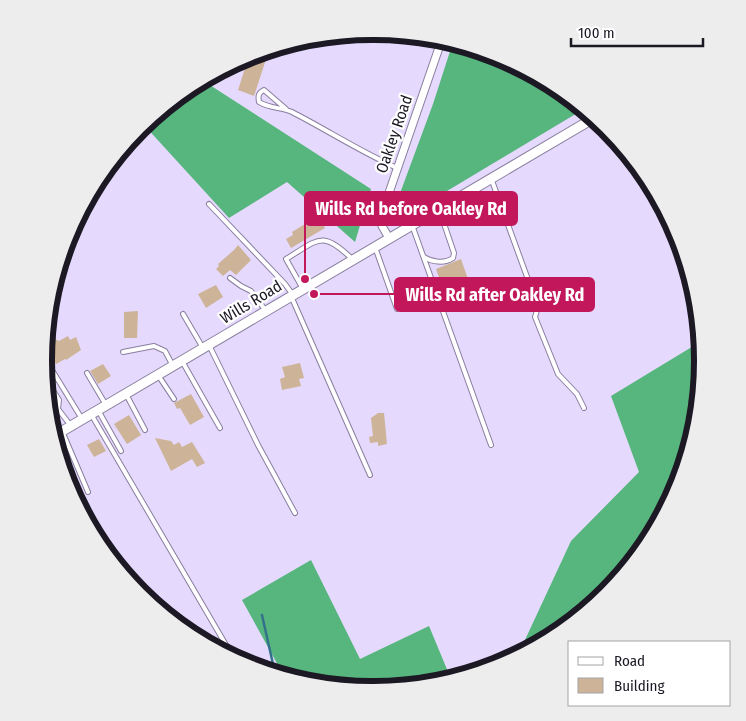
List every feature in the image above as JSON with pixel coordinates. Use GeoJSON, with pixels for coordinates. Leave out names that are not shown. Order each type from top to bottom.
{"type":"FeatureCollection","features":[{"type":"Feature","properties":{"kind":"street","name":"Oakley Road"},"geometry":{"type":"LineString","coordinates":[[389,238],[382,226],[382,213],[438,46]]}},
{"type":"Feature","properties":{"kind":"street","name":"Wills Road"},"geometry":{"type":"LineString","coordinates":[[61,432],[587,122]]}},
{"type":"Feature","properties":{"kind":"lane"},"geometry":{"type":"LineString","coordinates":[[286,109],[268,108],[259,102],[260,92],[264,90],[286,109],[344,142],[397,168]]}},
{"type":"Feature","properties":{"kind":"lane"},"geometry":{"type":"LineString","coordinates":[[492,178],[538,307],[535,317],[551,358],[558,374],[577,394],[584,408]]}},
{"type":"Feature","properties":{"kind":"lane"},"geometry":{"type":"LineString","coordinates":[[209,204],[285,284],[292,296],[370,475]]}},
{"type":"Feature","properties":{"kind":"lane"},"geometry":{"type":"LineString","coordinates":[[424,258],[444,261],[452,258],[454,253],[439,209]]}},
{"type":"Feature","properties":{"kind":"lane"},"geometry":{"type":"LineString","coordinates":[[412,225],[491,445]]}},
{"type":"Feature","properties":{"kind":"lane"},"geometry":{"type":"LineString","coordinates":[[303,289],[286,259],[315,242],[322,240],[334,242],[353,260]]}},
{"type":"Feature","properties":{"kind":"lane"},"geometry":{"type":"LineString","coordinates":[[374,247],[397,309]]}},
{"type":"Feature","properties":{"kind":"lane"},"geometry":{"type":"LineString","coordinates":[[230,278],[251,291],[266,311]]}},
{"type":"Feature","properties":{"kind":"lane"},"geometry":{"type":"LineString","coordinates":[[182,314],[206,346],[295,513]]}},
{"type":"Feature","properties":{"kind":"lane"},"geometry":{"type":"LineString","coordinates":[[123,352],[154,346],[165,351],[173,366]]}},
{"type":"Feature","properties":{"kind":"lane"},"geometry":{"type":"LineString","coordinates":[[182,361],[220,428]]}},
{"type":"Feature","properties":{"kind":"lane"},"geometry":{"type":"LineString","coordinates":[[53,372],[82,419]]}},
{"type":"Feature","properties":{"kind":"lane"},"geometry":{"type":"LineString","coordinates":[[87,373],[106,405]]}},
{"type":"Feature","properties":{"kind":"lane"},"geometry":{"type":"LineString","coordinates":[[158,375],[174,399]]}},
{"type":"Feature","properties":{"kind":"lane"},"geometry":{"type":"LineString","coordinates":[[54,392],[59,400],[58,409],[71,426]]}},
{"type":"Feature","properties":{"kind":"lane"},"geometry":{"type":"LineString","coordinates":[[126,394],[145,430]]}},
{"type":"Feature","properties":{"kind":"lane"},"geometry":{"type":"LineString","coordinates":[[94,412],[122,452]]}},
{"type":"Feature","properties":{"kind":"lane"},"geometry":{"type":"LineString","coordinates":[[94,412],[226,645]]}},
{"type":"Feature","properties":{"kind":"lane"},"geometry":{"type":"LineString","coordinates":[[64,445],[88,492]]}},
{"type":"Feature","properties":{"kind":"green space"},"geometry":{"type":"Polygon","coordinates":[[[451,50],[496,64],[515,73],[551,94],[577,113],[398,219],[395,215],[399,196],[433,104],[451,50]]]}},
{"type":"Feature","properties":{"kind":"green space"},"geometry":{"type":"Polygon","coordinates":[[[210,85],[371,189],[355,242],[287,182],[229,218],[149,131],[178,106],[210,85]]]}},
{"type":"Feature","properties":{"kind":"green space"},"geometry":{"type":"Polygon","coordinates":[[[693,346],[691,402],[683,443],[669,483],[651,521],[627,556],[600,587],[568,615],[523,643],[571,541],[639,472],[611,396],[693,346]]]}},
{"type":"Feature","properties":{"kind":"green space"},"geometry":{"type":"Polygon","coordinates":[[[311,560],[360,659],[429,626],[448,672],[415,678],[373,681],[310,675],[279,667],[242,600],[311,560]]]}},
{"type":"Feature","properties":{"kind":"building"},"geometry":{"type":"Polygon","coordinates":[[[266,58],[254,96],[238,90],[246,66],[266,58]]]}},
{"type":"Feature","properties":{"kind":"building"},"geometry":{"type":"Polygon","coordinates":[[[318,216],[325,228],[291,248],[286,239],[293,235],[292,232],[318,216]]]}},
{"type":"Feature","properties":{"kind":"building"},"geometry":{"type":"Polygon","coordinates":[[[238,245],[251,260],[236,275],[230,270],[223,276],[216,269],[219,266],[218,264],[238,245]]]}},
{"type":"Feature","properties":{"kind":"building"},"geometry":{"type":"Polygon","coordinates":[[[461,259],[469,282],[444,291],[436,269],[461,259]]]}},
{"type":"Feature","properties":{"kind":"building"},"geometry":{"type":"Polygon","coordinates":[[[216,285],[223,297],[206,308],[198,294],[216,285]]]}},
{"type":"Feature","properties":{"kind":"building"},"geometry":{"type":"Polygon","coordinates":[[[138,311],[137,338],[124,338],[124,312],[138,311]]]}},
{"type":"Feature","properties":{"kind":"building"},"geometry":{"type":"Polygon","coordinates":[[[68,336],[70,340],[76,337],[81,350],[56,364],[52,358],[53,341],[55,339],[59,341],[68,336]]]}},
{"type":"Feature","properties":{"kind":"building"},"geometry":{"type":"Polygon","coordinates":[[[300,363],[304,378],[299,379],[301,386],[282,390],[280,379],[285,377],[282,367],[300,363]]]}},
{"type":"Feature","properties":{"kind":"building"},"geometry":{"type":"Polygon","coordinates":[[[103,364],[111,376],[98,384],[90,371],[103,364]]]}},
{"type":"Feature","properties":{"kind":"building"},"geometry":{"type":"Polygon","coordinates":[[[191,394],[204,417],[190,425],[180,408],[177,409],[174,403],[191,394]]]}},
{"type":"Feature","properties":{"kind":"building"},"geometry":{"type":"Polygon","coordinates":[[[378,413],[384,413],[387,444],[378,446],[378,442],[370,443],[369,437],[373,436],[371,418],[378,413]]]}},
{"type":"Feature","properties":{"kind":"building"},"geometry":{"type":"Polygon","coordinates":[[[129,415],[141,435],[127,444],[114,424],[129,415]]]}},
{"type":"Feature","properties":{"kind":"building"},"geometry":{"type":"Polygon","coordinates":[[[155,438],[171,441],[174,445],[179,442],[182,447],[192,442],[205,463],[197,467],[192,459],[171,471],[155,438]]]}},
{"type":"Feature","properties":{"kind":"building"},"geometry":{"type":"Polygon","coordinates":[[[99,439],[106,451],[94,457],[87,445],[99,439]]]}},
{"type":"Feature","properties":{"kind":"waterway"},"geometry":{"type":"LineString","coordinates":[[262,615],[273,665]]}},
{"type":"Feature","properties":{"kind":"place","name":"Wills Rd before Oakley Rd"},"geometry":{"type":"Point","coordinates":[305,279]}},
{"type":"Feature","properties":{"kind":"place","name":"Wills Rd after Oakley Rd"},"geometry":{"type":"Point","coordinates":[314,294]}}]}
